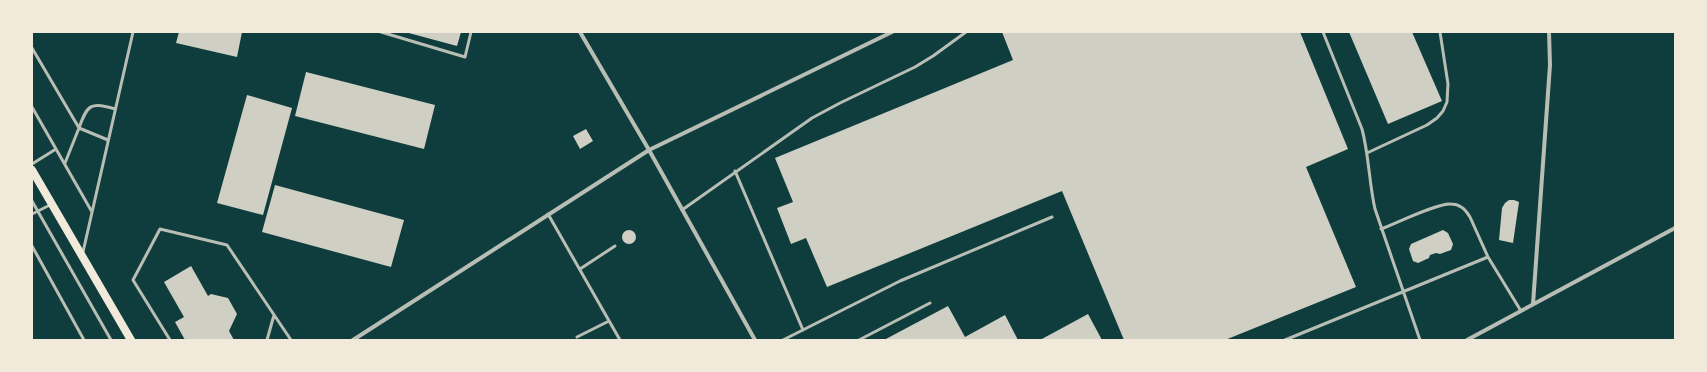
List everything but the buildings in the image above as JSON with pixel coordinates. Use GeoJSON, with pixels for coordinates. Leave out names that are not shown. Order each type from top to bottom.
{"type":"FeatureCollection","features":[{"type":"Feature","properties":{"kind":"main road"},"geometry":{"type":"LineString","coordinates":[[32,170],[131,340]]}},
{"type":"Feature","properties":{"kind":"street"},"geometry":{"type":"LineString","coordinates":[[580,32],[649,150],[754,340]]}},
{"type":"Feature","properties":{"kind":"street"},"geometry":{"type":"LineString","coordinates":[[353,340],[649,150],[892,32]]}},
{"type":"Feature","properties":{"kind":"street"},"geometry":{"type":"LineString","coordinates":[[1533,304],[1550,65],[1549,32]]}},
{"type":"Feature","properties":{"kind":"street"},"geometry":{"type":"LineString","coordinates":[[1467,340],[1675,228]]}},
{"type":"Feature","properties":{"kind":"lane"},"geometry":{"type":"LineString","coordinates":[[381,32],[465,57],[471,32]]}},
{"type":"Feature","properties":{"kind":"lane"},"geometry":{"type":"LineString","coordinates":[[682,210],[735,171],[817,116],[915,68],[966,32]]}},
{"type":"Feature","properties":{"kind":"lane"},"geometry":{"type":"LineString","coordinates":[[1323,32],[1359,121],[1367,153],[1371,189],[1382,230],[1420,340]]}},
{"type":"Feature","properties":{"kind":"lane"},"geometry":{"type":"LineString","coordinates":[[1367,153],[1427,125],[1437,118],[1443,111],[1447,102],[1448,84],[1440,32]]}},
{"type":"Feature","properties":{"kind":"lane"},"geometry":{"type":"LineString","coordinates":[[82,256],[132,33]]}},
{"type":"Feature","properties":{"kind":"lane"},"geometry":{"type":"LineString","coordinates":[[32,48],[79,128],[108,140]]}},
{"type":"Feature","properties":{"kind":"lane"},"geometry":{"type":"LineString","coordinates":[[65,163],[85,111],[91,106],[102,105],[115,109]]}},
{"type":"Feature","properties":{"kind":"lane"},"geometry":{"type":"LineString","coordinates":[[32,107],[92,212]]}},
{"type":"Feature","properties":{"kind":"lane"},"geometry":{"type":"LineString","coordinates":[[32,164],[56,149]]}},
{"type":"Feature","properties":{"kind":"lane"},"geometry":{"type":"LineString","coordinates":[[735,171],[803,330]]}},
{"type":"Feature","properties":{"kind":"lane"},"geometry":{"type":"LineString","coordinates":[[32,201],[111,340]]}},
{"type":"Feature","properties":{"kind":"lane"},"geometry":{"type":"LineString","coordinates":[[32,214],[52,204]]}},
{"type":"Feature","properties":{"kind":"lane"},"geometry":{"type":"LineString","coordinates":[[1382,230],[1439,206],[1451,204],[1457,205],[1467,212],[1488,257],[1521,311]]}},
{"type":"Feature","properties":{"kind":"lane"},"geometry":{"type":"LineString","coordinates":[[548,214],[620,340]]}},
{"type":"Feature","properties":{"kind":"lane"},"geometry":{"type":"LineString","coordinates":[[783,340],[900,281],[1052,217]]}},
{"type":"Feature","properties":{"kind":"lane"},"geometry":{"type":"LineString","coordinates":[[170,340],[133,280],[160,229],[227,244],[291,340]]}},
{"type":"Feature","properties":{"kind":"lane"},"geometry":{"type":"LineString","coordinates":[[32,246],[84,340]]}},
{"type":"Feature","properties":{"kind":"lane"},"geometry":{"type":"LineString","coordinates":[[580,269],[615,246]]}},
{"type":"Feature","properties":{"kind":"lane"},"geometry":{"type":"LineString","coordinates":[[1284,340],[1403,293],[1488,257]]}},
{"type":"Feature","properties":{"kind":"lane"},"geometry":{"type":"LineString","coordinates":[[859,340],[930,303]]}},
{"type":"Feature","properties":{"kind":"lane"},"geometry":{"type":"LineString","coordinates":[[267,340],[274,314]]}},
{"type":"Feature","properties":{"kind":"lane"},"geometry":{"type":"LineString","coordinates":[[577,337],[609,321]]}}]}
